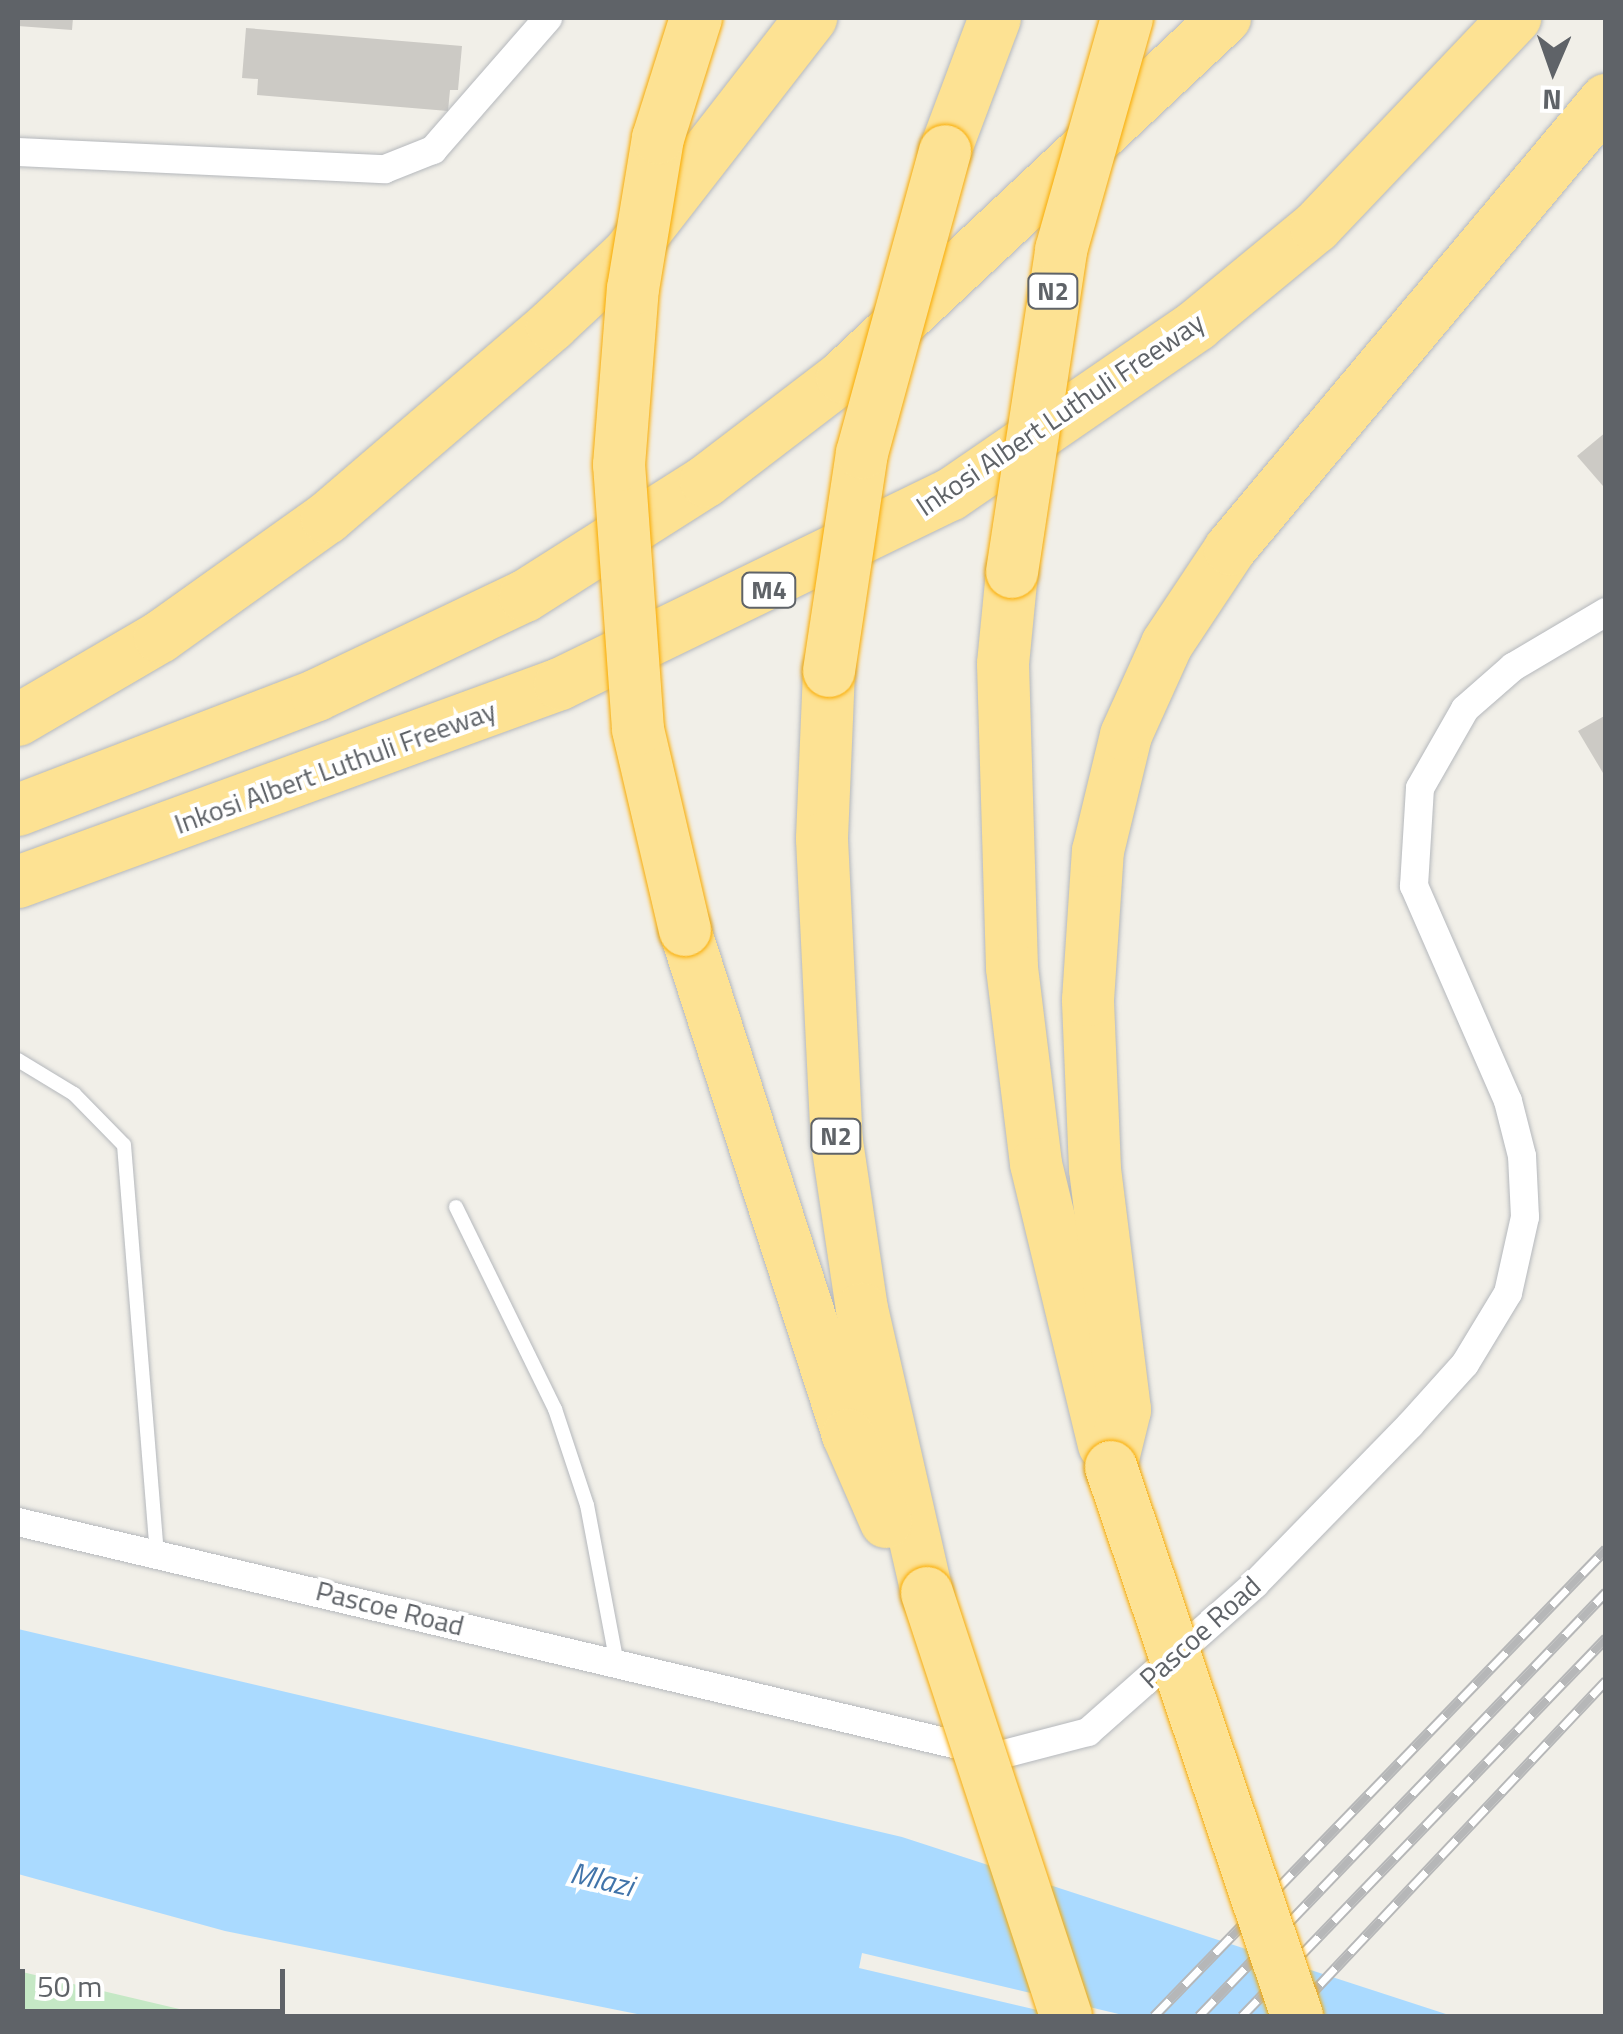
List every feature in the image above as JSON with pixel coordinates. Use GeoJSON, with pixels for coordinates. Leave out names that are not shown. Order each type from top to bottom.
{"type":"FeatureCollection","features":[{"type":"Feature","properties":{"kind":"highway"},"geometry":{"type":"LineString","coordinates":[[696,18],[655,157],[619,465],[638,729],[685,930],[848,1435],[927,1593]]}},
{"type":"Feature","properties":{"kind":"highway"},"geometry":{"type":"LineString","coordinates":[[18,720],[160,637],[327,518],[552,324],[628,254],[811,18]]}},
{"type":"Feature","properties":{"kind":"highway","name":"N2"},"geometry":{"type":"LineString","coordinates":[[995,18],[945,151],[862,453],[829,670],[822,840],[837,1142],[862,1308],[927,1593],[1066,2016]]}},
{"type":"Feature","properties":{"kind":"highway","name":"N2"},"geometry":{"type":"LineString","coordinates":[[1127,18],[1061,250],[1012,572],[1003,664],[1012,968],[1036,1164],[1111,1468],[1298,2016]]}},
{"type":"Feature","properties":{"kind":"highway"},"geometry":{"type":"LineString","coordinates":[[18,810],[386,662],[524,596],[706,481],[842,377],[1225,18]]}},
{"type":"Feature","properties":{"kind":"highway","name":"Inkosi Albert Luthuli Freeway"},"geometry":{"type":"LineString","coordinates":[[18,882],[560,684],[950,494],[1197,325],[1423,124],[1515,18]]}},
{"type":"Feature","properties":{"kind":"highway"},"geometry":{"type":"LineString","coordinates":[[1423,124],[1556,18]]}},
{"type":"Feature","properties":{"kind":"highway"},"geometry":{"type":"LineString","coordinates":[[1111,1468],[1126,1410],[1096,1169],[1088,1000],[1098,851],[1126,734],[1166,644],[1230,548],[1606,100]]}},
{"type":"Feature","properties":{"kind":"street"},"geometry":{"type":"LineString","coordinates":[[18,152],[385,169],[434,150],[548,18]]}},
{"type":"Feature","properties":{"kind":"street","name":"Pascoe Road"},"geometry":{"type":"LineString","coordinates":[[18,1522],[1000,1755],[1050,1749],[1088,1732],[1255,1584],[1410,1425],[1465,1364],[1508,1293],[1524,1218],[1508,1101],[1414,886],[1420,788],[1466,709],[1512,667],[1606,612]]}},
{"type":"Feature","properties":{"kind":"lane"},"geometry":{"type":"LineString","coordinates":[[18,1060],[74,1094],[124,1146],[157,1552]]}},
{"type":"Feature","properties":{"kind":"lane"},"geometry":{"type":"LineString","coordinates":[[456,1207],[555,1409],[587,1505],[618,1664]]}},
{"type":"Feature","properties":{"kind":"green space"},"geometry":{"type":"Polygon","coordinates":[[[18,1971],[209,2016],[18,2016],[18,1971]]]}},
{"type":"Feature","properties":{"kind":"water","name":"Mlazi"},"geometry":{"type":"Polygon","coordinates":[[[18,1629],[902,1837],[1452,2016],[1127,2016],[862,1953],[859,1968],[1063,2016],[647,2016],[225,1931],[18,1874],[18,1629]]]}},
{"type":"Feature","properties":{"kind":"building"},"geometry":{"type":"Polygon","coordinates":[[[18,18],[73,18],[72,30],[18,26],[18,18]]]}},
{"type":"Feature","properties":{"kind":"building"},"geometry":{"type":"Polygon","coordinates":[[[246,28],[462,46],[458,90],[450,90],[448,111],[257,95],[258,79],[242,78],[246,28]]]}},
{"type":"Feature","properties":{"kind":"building"},"geometry":{"type":"Polygon","coordinates":[[[1606,432],[1606,484],[1603,486],[1577,456],[1606,432]]]}},
{"type":"Feature","properties":{"kind":"building"},"geometry":{"type":"Polygon","coordinates":[[[1606,715],[1606,778],[1578,731],[1606,715]]]}},
{"type":"Feature","properties":{"kind":"railway"},"geometry":{"type":"LineString","coordinates":[[1154,2016],[1606,1549]]}},
{"type":"Feature","properties":{"kind":"railway"},"geometry":{"type":"LineString","coordinates":[[1199,2016],[1606,1592]]}},
{"type":"Feature","properties":{"kind":"railway"},"geometry":{"type":"LineString","coordinates":[[1242,2016],[1606,1638]]}},
{"type":"Feature","properties":{"kind":"railway"},"geometry":{"type":"LineString","coordinates":[[1290,2016],[1606,1681]]}}]}
